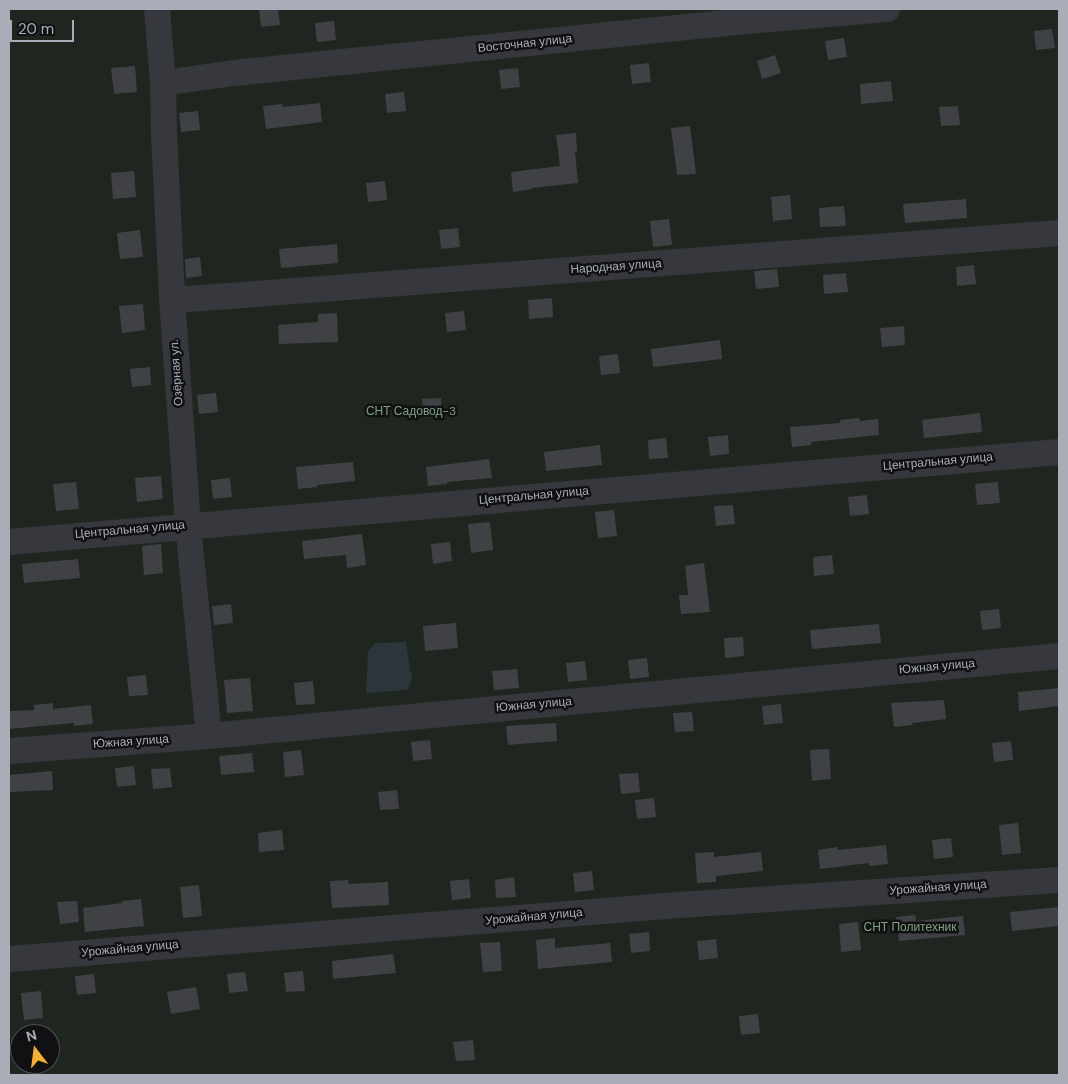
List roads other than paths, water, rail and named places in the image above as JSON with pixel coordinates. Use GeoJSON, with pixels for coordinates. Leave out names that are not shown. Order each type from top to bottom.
{"type":"FeatureCollection","features":[{"type":"Feature","properties":{"kind":"lane","name":"Озёрная ул."},"geometry":{"type":"LineString","coordinates":[[156,9],[162,83],[172,297],[188,525],[209,736]]}},
{"type":"Feature","properties":{"kind":"lane","name":"Восточная улица"},"geometry":{"type":"LineString","coordinates":[[162,83],[234,73],[746,21],[887,9]]}},
{"type":"Feature","properties":{"kind":"lane","name":"Народная улица"},"geometry":{"type":"LineString","coordinates":[[172,297],[189,299],[1059,233]]}},
{"type":"Feature","properties":{"kind":"lane","name":"Центральная улица"},"geometry":{"type":"LineString","coordinates":[[9,542],[188,525],[1059,452]]}},
{"type":"Feature","properties":{"kind":"lane","name":"Южная улица"},"geometry":{"type":"LineString","coordinates":[[9,751],[209,736],[1059,656]]}},
{"type":"Feature","properties":{"kind":"lane","name":"Урожайная улица"},"geometry":{"type":"LineString","coordinates":[[9,959],[679,905],[1059,880]]}},
{"type":"Feature","properties":{"kind":"park label","name":"СНТ Садовод-3"},"geometry":{"type":"Point","coordinates":[411,412]}},
{"type":"Feature","properties":{"kind":"park label","name":"СНТ Политехник"},"geometry":{"type":"Point","coordinates":[910,928]}}]}
